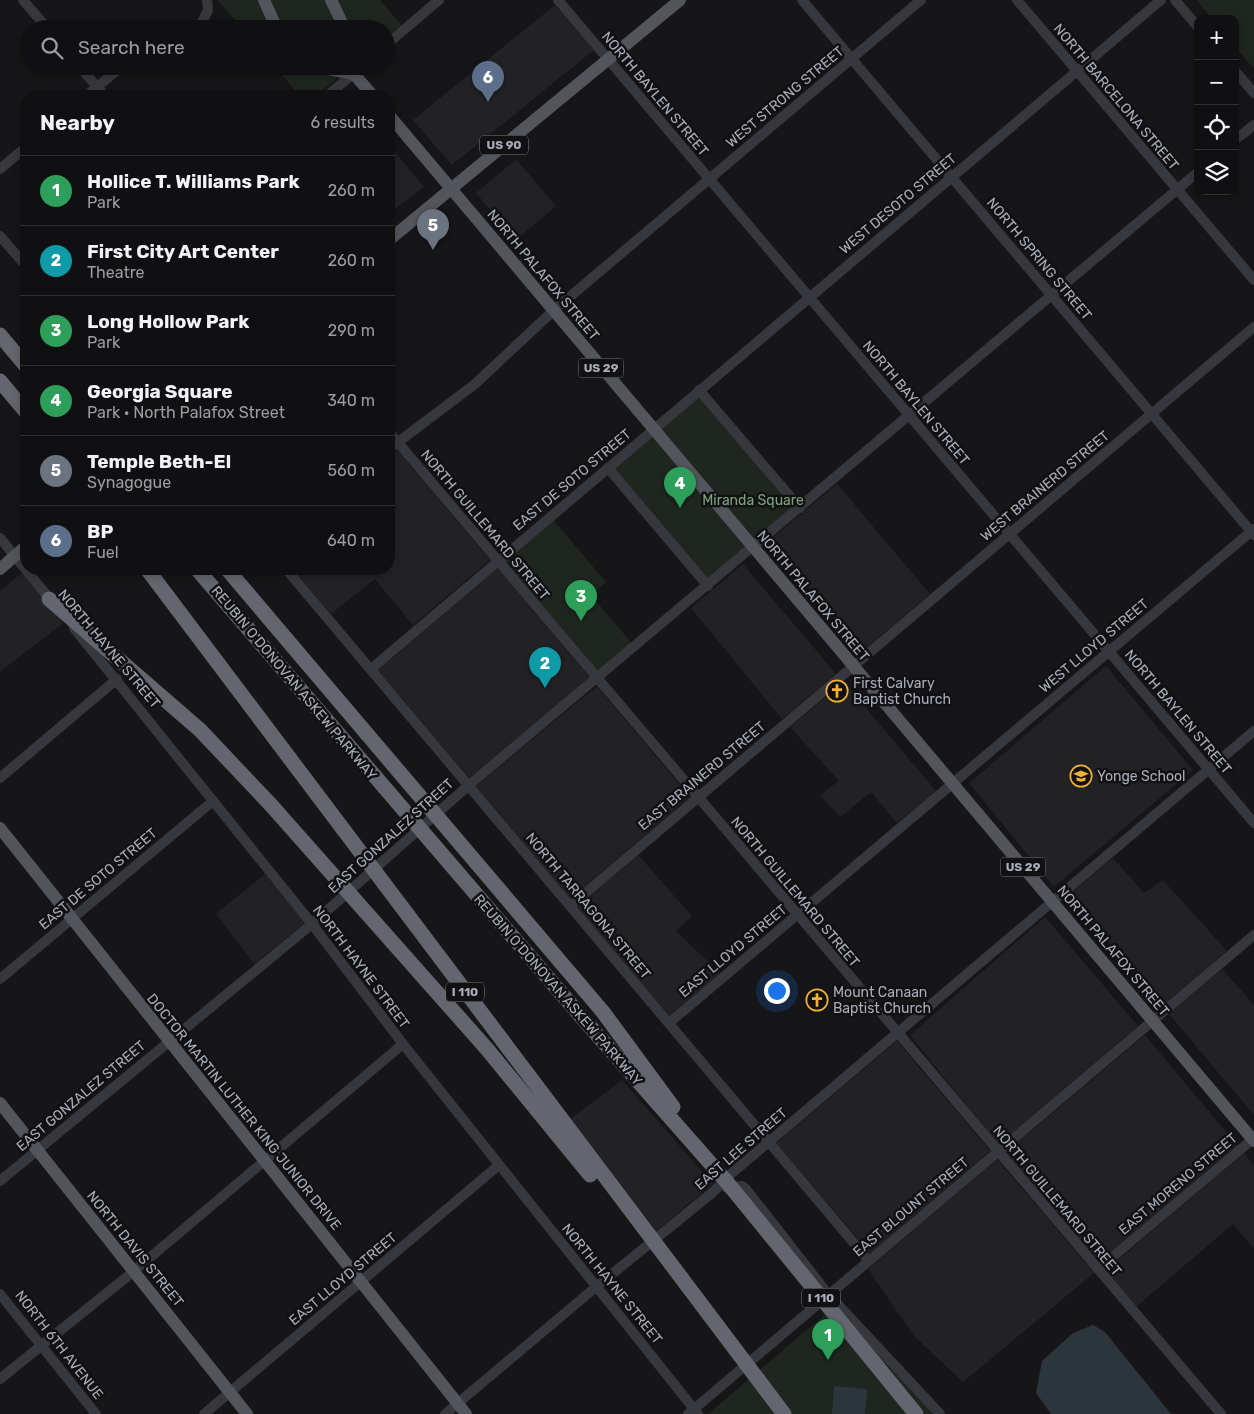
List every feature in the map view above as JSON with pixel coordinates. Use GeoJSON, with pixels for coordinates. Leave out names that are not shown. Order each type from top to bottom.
{"type":"FeatureCollection","features":[{"type":"Feature","properties":{"kind":"highway"},"geometry":{"type":"LineString","coordinates":[[0,335],[20,359]]}},
{"type":"Feature","properties":{"kind":"highway"},"geometry":{"type":"LineString","coordinates":[[0,380],[20,405]]}},
{"type":"Feature","properties":{"kind":"highway","name":"I 110"},"geometry":{"type":"LineString","coordinates":[[152,575],[784,1414]]}},
{"type":"Feature","properties":{"kind":"highway","name":"REUBIN O'DONOVAN ASKEW PARKWAY"},"geometry":{"type":"LineString","coordinates":[[202,575],[578,1014],[726,1181],[916,1414]]}},
{"type":"Feature","properties":{"kind":"highway"},"geometry":{"type":"LineString","coordinates":[[232,575],[603,1012],[726,1181]]}},
{"type":"Feature","properties":{"kind":"highway"},"geometry":{"type":"LineString","coordinates":[[49,599],[200,730],[271,805],[487,1049],[548,1121],[641,1239],[701,1305]]}},
{"type":"Feature","properties":{"kind":"main road"},"geometry":{"type":"LineString","coordinates":[[264,0],[273,20]]}},
{"type":"Feature","properties":{"kind":"main road"},"geometry":{"type":"LineString","coordinates":[[331,0],[341,20]]}},
{"type":"Feature","properties":{"kind":"main road","name":"US 90"},"geometry":{"type":"LineString","coordinates":[[395,235],[680,0]]}},
{"type":"Feature","properties":{"kind":"main road"},"geometry":{"type":"LineString","coordinates":[[361,75],[369,90]]}},
{"type":"Feature","properties":{"kind":"main road","name":"NORTH PALAFOX STREET"},"geometry":{"type":"LineString","coordinates":[[395,123],[1254,1139]]}},
{"type":"Feature","properties":{"kind":"main road"},"geometry":{"type":"LineString","coordinates":[[0,568],[20,551]]}},
{"type":"Feature","properties":{"kind":"main road","name":"DOCTOR MARTIN LUTHER KING JUNIOR DRIVE"},"geometry":{"type":"LineString","coordinates":[[0,828],[466,1414]]}},
{"type":"Feature","properties":{"kind":"main road","name":"NORTH DAVIS STREET"},"geometry":{"type":"LineString","coordinates":[[0,1104],[247,1414]]}},
{"type":"Feature","properties":{"kind":"street"},"geometry":{"type":"LineString","coordinates":[[24,0],[41,20]]}},
{"type":"Feature","properties":{"kind":"street"},"geometry":{"type":"LineString","coordinates":[[203,20],[208,10],[207,0]]}},
{"type":"Feature","properties":{"kind":"street"},"geometry":{"type":"LineString","coordinates":[[395,37],[439,0]]}},
{"type":"Feature","properties":{"kind":"street","name":"NORTH BAYLEN STREET"},"geometry":{"type":"LineString","coordinates":[[558,0],[1254,824]]}},
{"type":"Feature","properties":{"kind":"street","name":"NORTH SPRING STREET"},"geometry":{"type":"LineString","coordinates":[[802,0],[1253,532]]}},
{"type":"Feature","properties":{"kind":"street","name":"WEST STRONG STREET"},"geometry":{"type":"LineString","coordinates":[[397,442],[475,384],[553,311],[921,0]]}},
{"type":"Feature","properties":{"kind":"street","name":"NORTH BARCELONA STREET"},"geometry":{"type":"LineString","coordinates":[[1017,0],[1254,280]]}},
{"type":"Feature","properties":{"kind":"street","name":"WEST DESOTO STREET"},"geometry":{"type":"LineString","coordinates":[[653,429],[1161,0]]}},
{"type":"Feature","properties":{"kind":"street"},"geometry":{"type":"LineString","coordinates":[[1175,0],[1194,22]]}},
{"type":"Feature","properties":{"kind":"street"},"geometry":{"type":"LineString","coordinates":[[87,75],[100,90]]}},
{"type":"Feature","properties":{"kind":"street"},"geometry":{"type":"LineString","coordinates":[[93,90],[112,75]]}},
{"type":"Feature","properties":{"kind":"street"},"geometry":{"type":"LineString","coordinates":[[334,90],[350,75]]}},
{"type":"Feature","properties":{"kind":"street"},"geometry":{"type":"LineString","coordinates":[[1239,76],[1254,93]]}},
{"type":"Feature","properties":{"kind":"street"},"geometry":{"type":"LineString","coordinates":[[1239,137],[1254,125]]}},
{"type":"Feature","properties":{"kind":"street"},"geometry":{"type":"LineString","coordinates":[[0,169],[20,152]]}},
{"type":"Feature","properties":{"kind":"street","name":"EAST GONZALEZ STREET"},"geometry":{"type":"LineString","coordinates":[[0,1181],[312,924],[469,785],[598,679],[1194,175]]}},
{"type":"Feature","properties":{"kind":"street"},"geometry":{"type":"LineString","coordinates":[[0,236],[20,259]]}},
{"type":"Feature","properties":{"kind":"street","name":"WEST BRAINERD STREET"},"geometry":{"type":"LineString","coordinates":[[853,667],[1254,327]]}},
{"type":"Feature","properties":{"kind":"street"},"geometry":{"type":"LineString","coordinates":[[699,390],[800,508]]}},
{"type":"Feature","properties":{"kind":"street","name":"EAST DE SOTO STREET"},"geometry":{"type":"LineString","coordinates":[[371,669],[653,429]]}},
{"type":"Feature","properties":{"kind":"street","name":"NORTH GUILLEMARD STREET"},"geometry":{"type":"LineString","coordinates":[[395,440],[796,915],[1221,1414]]}},
{"type":"Feature","properties":{"kind":"street"},"geometry":{"type":"LineString","coordinates":[[608,468],[708,586]]}},
{"type":"Feature","properties":{"kind":"street","name":"WEST LLOYD STREET"},"geometry":{"type":"LineString","coordinates":[[953,784],[1109,651],[1253,532]]}},
{"type":"Feature","properties":{"kind":"street","name":"NORTH HAYNE STREET"},"geometry":{"type":"LineString","coordinates":[[0,538],[20,563]]}},
{"type":"Feature","properties":{"kind":"street","name":"NORTH HAYNE STREET"},"geometry":{"type":"LineString","coordinates":[[29,575],[117,679],[312,924],[403,1044],[693,1412]]}},
{"type":"Feature","properties":{"kind":"street","name":"NORTH TARRAGONA STREET"},"geometry":{"type":"LineString","coordinates":[[291,575],[869,1261]]}},
{"type":"Feature","properties":{"kind":"street","name":"EAST BRAINERD STREET"},"geometry":{"type":"LineString","coordinates":[[570,906],[853,667]]}},
{"type":"Feature","properties":{"kind":"street"},"geometry":{"type":"LineString","coordinates":[[0,778],[117,679]]}},
{"type":"Feature","properties":{"kind":"street","name":"EAST LEE STREET"},"geometry":{"type":"LineString","coordinates":[[445,1414],[596,1287],[712,1193],[732,1173],[1254,731]]}},
{"type":"Feature","properties":{"kind":"street","name":"EAST LLOYD STREET"},"geometry":{"type":"LineString","coordinates":[[669,1023],[953,784]]}},
{"type":"Feature","properties":{"kind":"street","name":"EAST DE SOTO STREET"},"geometry":{"type":"LineString","coordinates":[[0,979],[213,800]]}},
{"type":"Feature","properties":{"kind":"street","name":"EAST BLOUNT STREET"},"geometry":{"type":"LineString","coordinates":[[693,1412],[828,1294],[1254,935]]}},
{"type":"Feature","properties":{"kind":"street"},"geometry":{"type":"LineString","coordinates":[[0,1380],[134,1271],[403,1044]]}},
{"type":"Feature","properties":{"kind":"street","name":"EAST MORENO STREET"},"geometry":{"type":"LineString","coordinates":[[1098,1270],[1254,1139]]}},
{"type":"Feature","properties":{"kind":"street","name":"EAST LLOYD STREET"},"geometry":{"type":"LineString","coordinates":[[204,1414],[499,1165]]}},
{"type":"Feature","properties":{"kind":"street"},"geometry":{"type":"LineString","coordinates":[[712,1193],[734,1186],[742,1186],[746,1189],[828,1294],[940,1414]]}},
{"type":"Feature","properties":{"kind":"street","name":"NORTH 6TH AVENUE"},"geometry":{"type":"LineString","coordinates":[[0,1294],[96,1414]]}},
{"type":"Feature","properties":{"kind":"shaded area"},"geometry":{"type":"Polygon","coordinates":[[[555,5],[594,50],[452,165],[413,120],[555,5]]]}},
{"type":"Feature","properties":{"kind":"shaded area"},"geometry":{"type":"Polygon","coordinates":[[[395,152],[424,187],[395,209],[395,152]]]}},
{"type":"Feature","properties":{"kind":"shaded area"},"geometry":{"type":"Polygon","coordinates":[[[516,159],[556,206],[516,240],[476,193],[516,159]]]}},
{"type":"Feature","properties":{"kind":"shaded area"},"geometry":{"type":"Polygon","coordinates":[[[397,450],[490,560],[413,625],[375,579],[331,614],[298,575],[395,575],[395,452],[397,450]]]}},
{"type":"Feature","properties":{"kind":"shaded area"},"geometry":{"type":"Polygon","coordinates":[[[837,484],[930,594],[863,651],[769,541],[837,484]]]}},
{"type":"Feature","properties":{"kind":"shaded area"},"geometry":{"type":"Polygon","coordinates":[[[743,564],[836,674],[782,719],[691,608],[743,564]]]}},
{"type":"Feature","properties":{"kind":"shaded area"},"geometry":{"type":"Polygon","coordinates":[[[498,568],[590,678],[469,778],[378,670],[498,568]]]}},
{"type":"Feature","properties":{"kind":"shaded area"},"geometry":{"type":"Polygon","coordinates":[[[20,575],[24,575],[63,623],[0,672],[0,591],[20,575]]]}},
{"type":"Feature","properties":{"kind":"shaded area","name":"Yonge School"},"geometry":{"type":"Polygon","coordinates":[[[1106,666],[1193,770],[1054,887],[969,783],[1106,666]]]}},
{"type":"Feature","properties":{"kind":"shaded area"},"geometry":{"type":"Polygon","coordinates":[[[844,682],[936,791],[897,823],[871,792],[840,817],[820,795],[839,781],[790,727],[844,682]]]}},
{"type":"Feature","properties":{"kind":"shaded area"},"geometry":{"type":"Polygon","coordinates":[[[597,686],[690,797],[570,899],[476,786],[597,686]]]}},
{"type":"Feature","properties":{"kind":"shaded area"},"geometry":{"type":"Polygon","coordinates":[[[638,855],[692,916],[676,931],[720,973],[669,1016],[577,907],[638,855]]]}},
{"type":"Feature","properties":{"kind":"shaded area"},"geometry":{"type":"Polygon","coordinates":[[[1113,858],[1144,893],[1163,880],[1227,951],[1162,1006],[1069,895],[1113,858]]]}},
{"type":"Feature","properties":{"kind":"shaded area"},"geometry":{"type":"Polygon","coordinates":[[[265,874],[305,923],[254,964],[216,914],[265,874]]]}},
{"type":"Feature","properties":{"kind":"shaded area"},"geometry":{"type":"Polygon","coordinates":[[[1045,917],[1138,1026],[998,1145],[910,1035],[1045,917]]]}},
{"type":"Feature","properties":{"kind":"shaded area"},"geometry":{"type":"Polygon","coordinates":[[[1222,969],[1254,1005],[1254,1115],[1169,1014],[1222,969]]]}},
{"type":"Feature","properties":{"kind":"shaded area"},"geometry":{"type":"Polygon","coordinates":[[[1145,1035],[1237,1145],[1098,1262],[1005,1153],[1145,1035]]]}},
{"type":"Feature","properties":{"kind":"shaded area"},"geometry":{"type":"Polygon","coordinates":[[[897,1041],[990,1151],[870,1253],[776,1143],[897,1041]]]}},
{"type":"Feature","properties":{"kind":"shaded area"},"geometry":{"type":"Polygon","coordinates":[[[622,1080],[713,1184],[655,1232],[569,1120],[622,1080]]]}},
{"type":"Feature","properties":{"kind":"shaded area"},"geometry":{"type":"Polygon","coordinates":[[[1244,1153],[1254,1165],[1254,1249],[1233,1224],[1136,1307],[1105,1271],[1244,1153]]]}},
{"type":"Feature","properties":{"kind":"shaded area"},"geometry":{"type":"Polygon","coordinates":[[[997,1159],[1094,1273],[963,1382],[914,1336],[868,1269],[997,1159]]]}},
{"type":"Feature","properties":{"kind":"shaded area"},"geometry":{"type":"Polygon","coordinates":[[[1093,1325],[1105,1332],[1171,1414],[1051,1414],[1036,1393],[1042,1361],[1073,1333],[1093,1325]]]}},
{"type":"Feature","properties":{"kind":"shaded area"},"geometry":{"type":"Polygon","coordinates":[[[834,1386],[867,1389],[865,1414],[832,1414],[834,1386]]]}},
{"type":"Feature","properties":{"kind":"green space"},"geometry":{"type":"Polygon","coordinates":[[[218,0],[380,0],[401,25],[395,30],[395,20],[235,20],[218,0]]]}},
{"type":"Feature","properties":{"kind":"green space"},"geometry":{"type":"Polygon","coordinates":[[[1197,0],[1254,0],[1254,69],[1239,51],[1239,15],[1209,15],[1197,0]]]}},
{"type":"Feature","properties":{"kind":"green space"},"geometry":{"type":"Polygon","coordinates":[[[282,75],[340,75],[323,90],[295,90],[282,75]]]}},
{"type":"Feature","properties":{"kind":"green space","name":"Miranda Square"},"geometry":{"type":"Polygon","coordinates":[[[699,390],[800,508],[708,586],[608,468],[699,390]]]}},
{"type":"Feature","properties":{"kind":"green space"},"geometry":{"type":"Polygon","coordinates":[[[550,516],[606,582],[591,595],[635,647],[597,679],[498,561],[550,516]]]}},
{"type":"Feature","properties":{"kind":"green space"},"geometry":{"type":"Polygon","coordinates":[[[835,1306],[935,1414],[708,1414],[835,1306]]]}},
{"type":"Feature","properties":{"kind":"place","name":"BP"},"geometry":{"type":"Point","coordinates":[488,102]}},
{"type":"Feature","properties":{"kind":"place","name":"Temple Beth-El"},"geometry":{"type":"Point","coordinates":[433,250]}},
{"type":"Feature","properties":{"kind":"place","name":"Georgia Square"},"geometry":{"type":"Point","coordinates":[680,508]}},
{"type":"Feature","properties":{"kind":"place","name":"Long Hollow Park"},"geometry":{"type":"Point","coordinates":[581,621]}},
{"type":"Feature","properties":{"kind":"place","name":"First City Art Center"},"geometry":{"type":"Point","coordinates":[545,688]}},
{"type":"Feature","properties":{"kind":"place","name":"First Calvary Baptist Church"},"geometry":{"type":"Point","coordinates":[837,691]}},
{"type":"Feature","properties":{"kind":"place","name":"Yonge School"},"geometry":{"type":"Point","coordinates":[1081,776]}},
{"type":"Feature","properties":{"kind":"place","name":"Mount Canaan Baptist Church"},"geometry":{"type":"Point","coordinates":[817,1000]}},
{"type":"Feature","properties":{"kind":"place","name":"Hollice T. Williams Park"},"geometry":{"type":"Point","coordinates":[828,1360]}}]}
